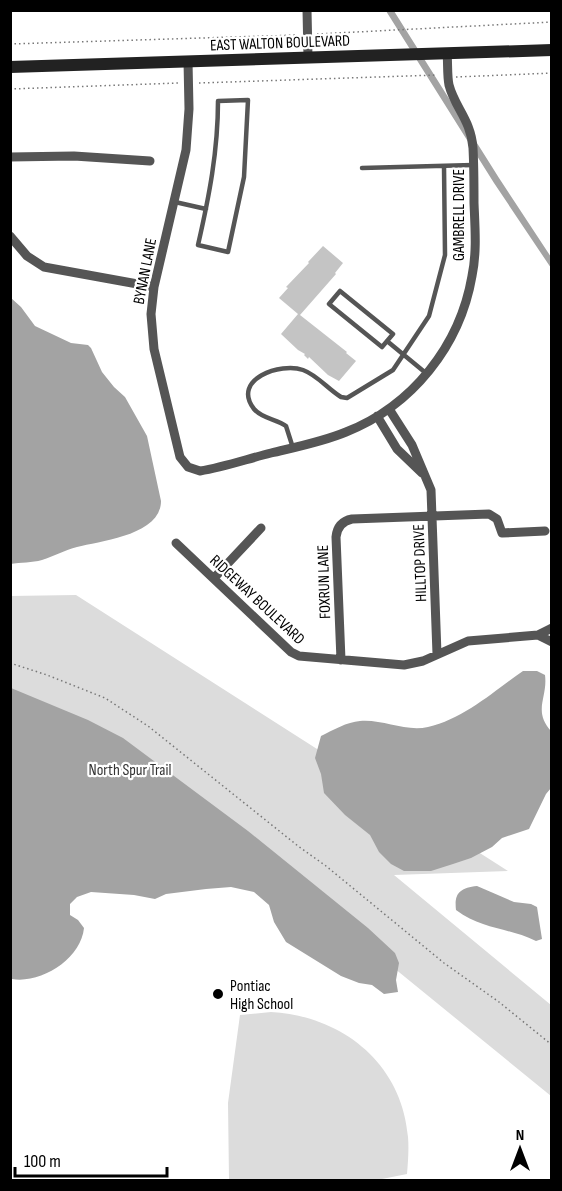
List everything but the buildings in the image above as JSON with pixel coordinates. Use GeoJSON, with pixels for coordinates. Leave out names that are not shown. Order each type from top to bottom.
{"type":"FeatureCollection","features":[{"type":"Feature","properties":{"kind":"main road","name":"EAST WALTON BOULEVARD"},"geometry":{"type":"LineString","coordinates":[[10,67],[552,50]]}},
{"type":"Feature","properties":{"kind":"street"},"geometry":{"type":"LineString","coordinates":[[307,10],[308,57]]}},
{"type":"Feature","properties":{"kind":"street","name":"GAMBRELL DRIVE"},"geometry":{"type":"LineString","coordinates":[[202,471],[344,433],[389,408],[427,374],[441,355],[466,304],[475,251],[472,141],[469,126],[451,90],[447,53]]}},
{"type":"Feature","properties":{"kind":"street","name":"BYNAN LANE"},"geometry":{"type":"LineString","coordinates":[[188,61],[187,139],[154,287],[151,314],[153,342],[180,457],[190,468],[202,471]]}},
{"type":"Feature","properties":{"kind":"street"},"geometry":{"type":"LineString","coordinates":[[10,157],[74,156],[150,160]]}},
{"type":"Feature","properties":{"kind":"street"},"geometry":{"type":"LineString","coordinates":[[10,236],[27,256],[44,267],[154,287]]}},
{"type":"Feature","properties":{"kind":"street","name":"HILLTOP DRIVE"},"geometry":{"type":"LineString","coordinates":[[389,408],[412,445],[430,490],[437,654]]}},
{"type":"Feature","properties":{"kind":"street"},"geometry":{"type":"LineString","coordinates":[[377,416],[396,449],[423,474]]}},
{"type":"Feature","properties":{"kind":"street"},"geometry":{"type":"LineString","coordinates":[[432,516],[489,514],[500,522],[502,532],[545,531]]}},
{"type":"Feature","properties":{"kind":"street","name":"FOXRUN LANE"},"geometry":{"type":"LineString","coordinates":[[340,660],[336,537],[339,527],[349,520],[432,516]]}},
{"type":"Feature","properties":{"kind":"street"},"geometry":{"type":"LineString","coordinates":[[214,578],[261,528]]}},
{"type":"Feature","properties":{"kind":"street","name":"RIDGEWAY BOULEVARD"},"geometry":{"type":"LineString","coordinates":[[176,543],[293,654],[302,657],[404,665],[423,661],[472,640],[538,634],[552,628]]}},
{"type":"Feature","properties":{"kind":"street"},"geometry":{"type":"LineString","coordinates":[[538,634],[552,642]]}},
{"type":"Feature","properties":{"kind":"lane"},"geometry":{"type":"LineString","coordinates":[[248,100],[244,177],[228,252],[198,245],[206,209],[215,156],[218,101],[248,100]]}},
{"type":"Feature","properties":{"kind":"lane"},"geometry":{"type":"LineString","coordinates":[[362,168],[473,165]]}},
{"type":"Feature","properties":{"kind":"lane"},"geometry":{"type":"LineString","coordinates":[[293,448],[286,426],[264,416],[253,407],[249,388],[253,380],[261,375],[284,369],[297,369],[309,373],[340,397],[347,398],[393,370],[429,316],[445,255],[444,166]]}},
{"type":"Feature","properties":{"kind":"lane"},"geometry":{"type":"LineString","coordinates":[[174,202],[206,209]]}},
{"type":"Feature","properties":{"kind":"lane"},"geometry":{"type":"LineString","coordinates":[[340,291],[393,334],[387,341],[382,347],[328,304],[340,291]]}},
{"type":"Feature","properties":{"kind":"lane"},"geometry":{"type":"LineString","coordinates":[[387,341],[427,374]]}},
{"type":"Feature","properties":{"kind":"path"},"geometry":{"type":"LineString","coordinates":[[10,44],[308,34],[552,22]]}},
{"type":"Feature","properties":{"kind":"path"},"geometry":{"type":"LineString","coordinates":[[10,89],[552,73]]}},
{"type":"Feature","properties":{"kind":"path"},"geometry":{"type":"LineString","coordinates":[[10,663],[105,698],[148,726],[290,840],[326,866],[444,963],[499,1002],[552,1045]]}},
{"type":"Feature","properties":{"kind":"green space","name":"North Spur Trail"},"geometry":{"type":"Polygon","coordinates":[[[76,595],[508,871],[394,875],[551,1005],[551,1096],[286,880],[11,892],[10,596],[76,595]]]}},
{"type":"Feature","properties":{"kind":"green space"},"geometry":{"type":"Polygon","coordinates":[[[271,1012],[297,1015],[322,1023],[344,1034],[364,1048],[381,1066],[394,1087],[403,1111],[408,1142],[407,1174],[377,1180],[229,1180],[228,1103],[240,1015],[271,1012]]]}},
{"type":"Feature","properties":{"kind":"shaded area"},"geometry":{"type":"Polygon","coordinates":[[[386,11],[394,11],[551,257],[551,268],[494,183],[386,11]]]}},
{"type":"Feature","properties":{"kind":"shaded area"},"geometry":{"type":"Polygon","coordinates":[[[11,298],[35,326],[71,343],[88,345],[91,348],[102,372],[125,397],[147,436],[161,501],[158,512],[151,522],[141,529],[114,539],[73,548],[38,561],[10,564],[11,298]]]}},
{"type":"Feature","properties":{"kind":"shaded area"},"geometry":{"type":"Polygon","coordinates":[[[523,671],[537,671],[545,675],[542,711],[546,724],[552,732],[551,788],[529,829],[502,838],[492,847],[471,858],[431,871],[404,871],[391,864],[379,852],[370,835],[345,815],[324,793],[321,774],[315,758],[321,736],[360,721],[411,728],[428,727],[441,723],[478,704],[523,671]]]}},
{"type":"Feature","properties":{"kind":"shaded area"},"geometry":{"type":"Polygon","coordinates":[[[11,688],[88,720],[123,738],[248,831],[368,928],[395,953],[399,963],[396,980],[398,992],[384,994],[372,985],[341,976],[286,942],[274,922],[269,905],[254,892],[231,887],[166,894],[155,899],[91,892],[77,897],[70,904],[70,915],[84,928],[76,950],[58,967],[47,973],[35,978],[12,979],[11,688]]]}},
{"type":"Feature","properties":{"kind":"shaded area"},"geometry":{"type":"Polygon","coordinates":[[[477,886],[514,902],[537,907],[542,939],[536,941],[486,925],[456,910],[456,899],[459,892],[477,886]]]}},
{"type":"Feature","properties":{"kind":"place","name":"Pontiac High School"},"geometry":{"type":"Point","coordinates":[218,994]}}]}
